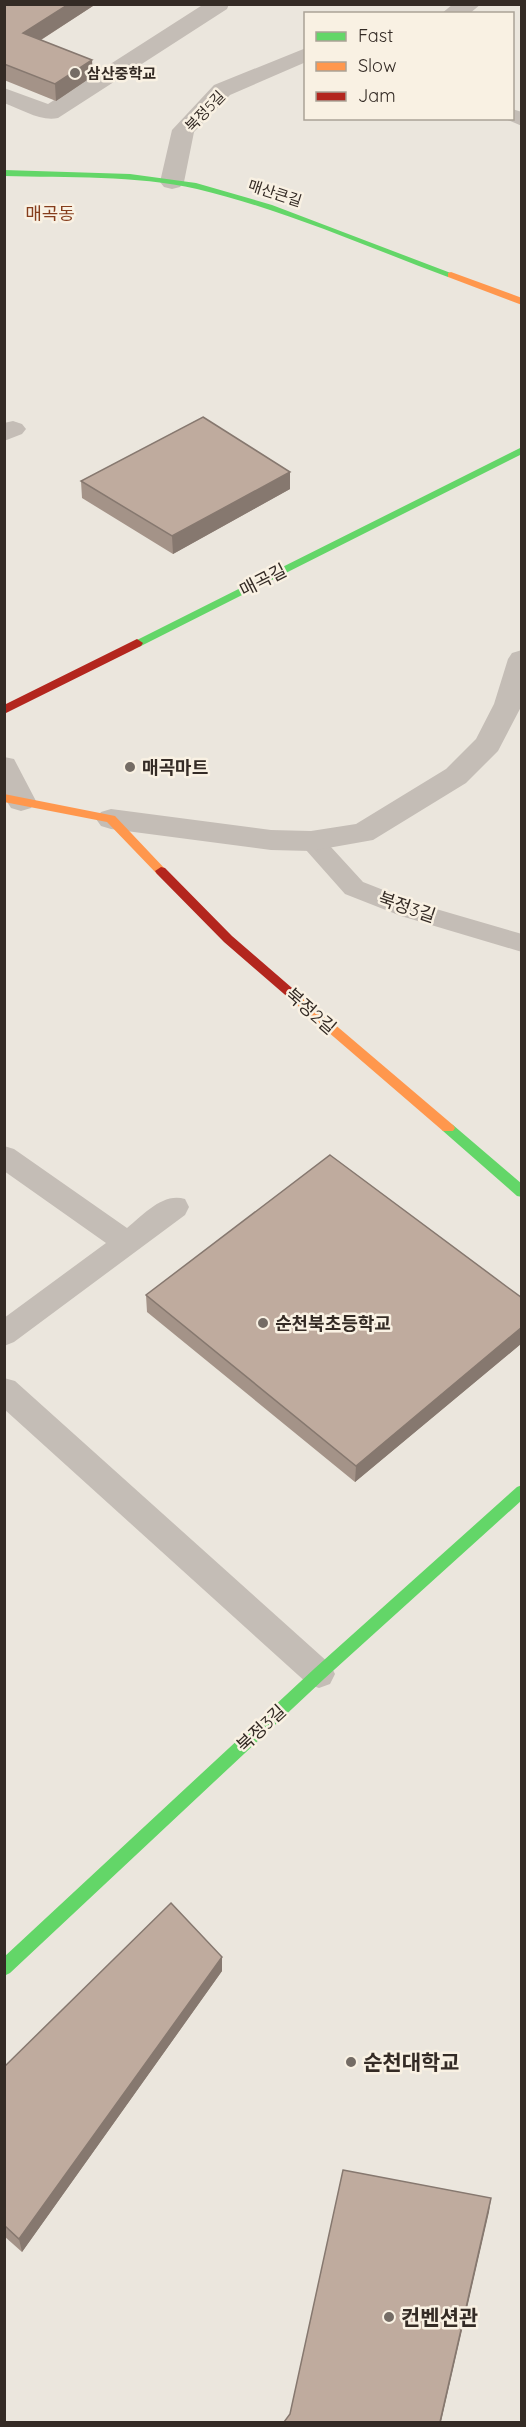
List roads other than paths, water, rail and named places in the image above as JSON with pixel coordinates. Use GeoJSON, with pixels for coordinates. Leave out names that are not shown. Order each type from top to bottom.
{"type":"FeatureCollection","features":[{"type":"Feature","properties":{"kind":"street"},"geometry":{"type":"LineString","coordinates":[[4,94],[50,113],[219,4]]}},
{"type":"Feature","properties":{"kind":"street"},"geometry":{"type":"LineString","coordinates":[[455,12],[471,4]]}},
{"type":"Feature","properties":{"kind":"street","name":"북정5길"},"geometry":{"type":"LineString","coordinates":[[172,182],[183,129],[222,90],[304,55]]}},
{"type":"Feature","properties":{"kind":"street","name":"매산큰길"},"geometry":{"type":"LineString","coordinates":[[4,173],[86,175],[172,182],[269,207],[522,302]]}},
{"type":"Feature","properties":{"kind":"street","name":"매곡길"},"geometry":{"type":"LineString","coordinates":[[4,711],[522,450]]}},
{"type":"Feature","properties":{"kind":"street"},"geometry":{"type":"LineString","coordinates":[[4,766],[13,799],[111,819],[271,840],[311,841],[363,833],[456,776],[488,744],[508,704],[522,658]]}},
{"type":"Feature","properties":{"kind":"street","name":"북정2길"},"geometry":{"type":"LineString","coordinates":[[111,819],[228,939],[522,1192]]}},
{"type":"Feature","properties":{"kind":"street","name":"북정3길"},"geometry":{"type":"LineString","coordinates":[[4,1968],[319,1674],[522,1491]]}},
{"type":"Feature","properties":{"kind":"lane","name":"북정3길"},"geometry":{"type":"LineString","coordinates":[[311,841],[354,888],[410,910],[522,943]]}},
{"type":"Feature","properties":{"kind":"lane"},"geometry":{"type":"LineString","coordinates":[[4,1156],[127,1243]]}},
{"type":"Feature","properties":{"kind":"lane"},"geometry":{"type":"LineString","coordinates":[[4,1334],[175,1207]]}},
{"type":"Feature","properties":{"kind":"lane"},"geometry":{"type":"LineString","coordinates":[[4,1390],[319,1674]]}},
{"type":"Feature","properties":{"kind":"place","name":"삼산중학교"},"geometry":{"type":"Point","coordinates":[75,73]}},
{"type":"Feature","properties":{"kind":"place","name":"매곡마트"},"geometry":{"type":"Point","coordinates":[130,767]}},
{"type":"Feature","properties":{"kind":"place","name":"순천북초등학교"},"geometry":{"type":"Point","coordinates":[263,1323]}},
{"type":"Feature","properties":{"kind":"place","name":"순천대학교"},"geometry":{"type":"Point","coordinates":[351,2062]}},
{"type":"Feature","properties":{"kind":"place","name":"컨벤션관"},"geometry":{"type":"Point","coordinates":[389,2317]}},
{"type":"Feature","properties":{"kind":"district","name":"매곡동"},"geometry":{"type":"Point","coordinates":[50,213]}}]}
